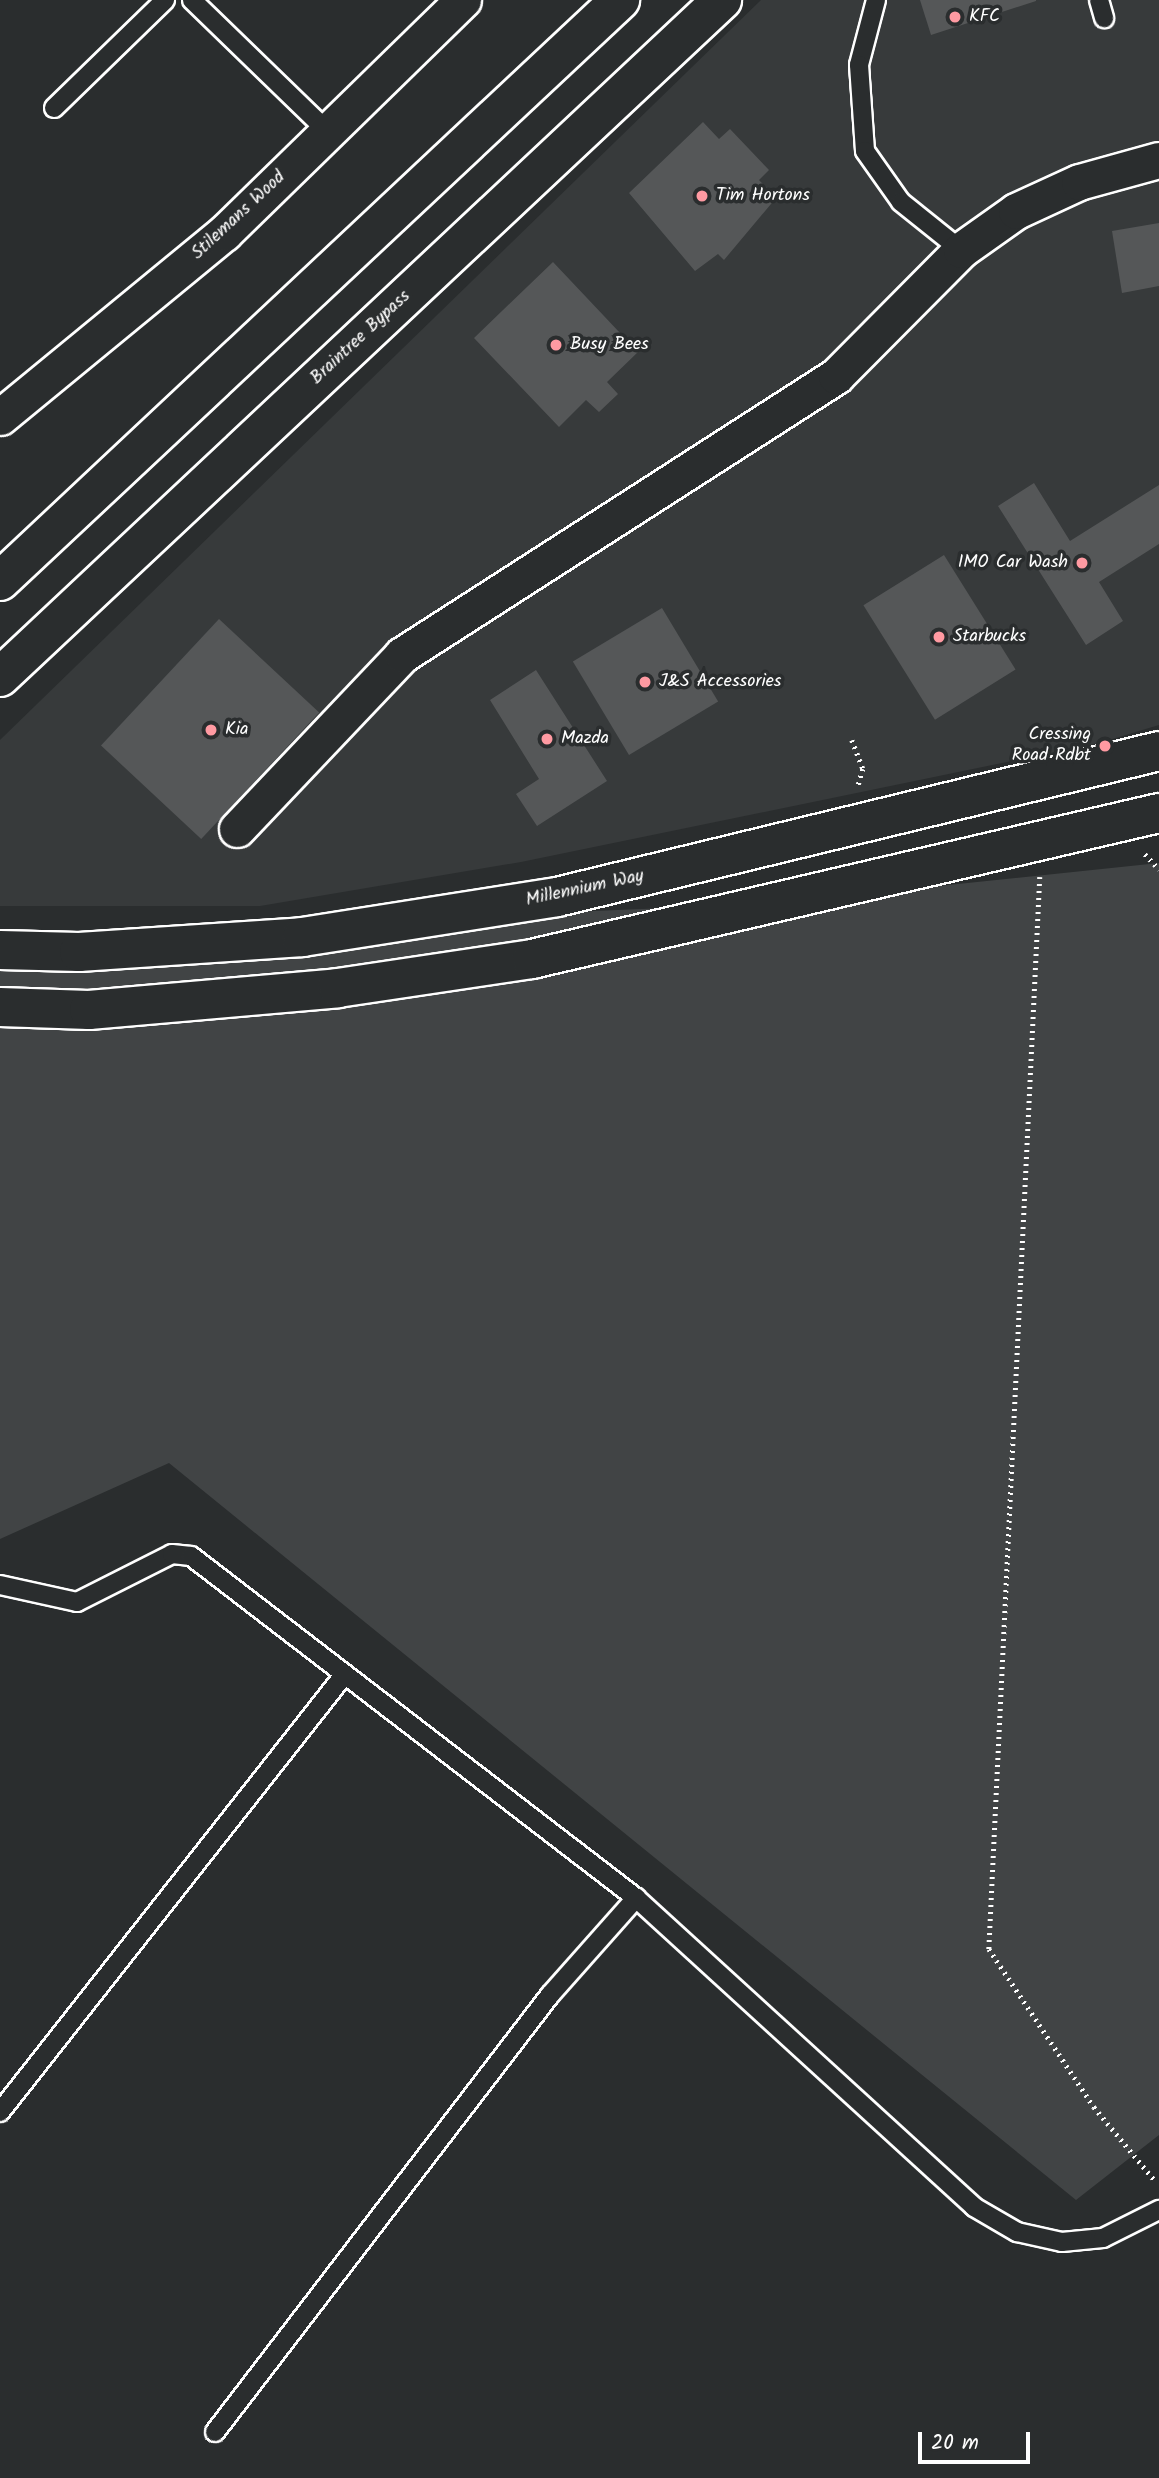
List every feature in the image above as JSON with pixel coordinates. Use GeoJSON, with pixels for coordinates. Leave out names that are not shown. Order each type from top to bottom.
{"type":"FeatureCollection","features":[{"type":"Feature","properties":{"kind":"main road"},"geometry":{"type":"LineString","coordinates":[[0,581],[620,0]]}},
{"type":"Feature","properties":{"kind":"main road","name":"Braintree Bypass"},"geometry":{"type":"LineString","coordinates":[[0,677],[722,0]]}},
{"type":"Feature","properties":{"kind":"main road","name":"Millennium Way"},"geometry":{"type":"LineString","coordinates":[[0,950],[79,952],[302,937],[557,897],[1159,751]]}},
{"type":"Feature","properties":{"kind":"main road"},"geometry":{"type":"LineString","coordinates":[[0,1007],[89,1010],[338,988],[531,959],[1159,813]]}},
{"type":"Feature","properties":{"kind":"street","name":"Stilemans Wood"},"geometry":{"type":"LineString","coordinates":[[0,417],[224,233],[463,0]]}},
{"type":"Feature","properties":{"kind":"street"},"geometry":{"type":"LineString","coordinates":[[237,830],[402,655],[836,376],[961,250],[1016,211],[1079,182],[1159,160]]}},
{"type":"Feature","properties":{"kind":"lane"},"geometry":{"type":"LineString","coordinates":[[54,108],[165,0]]}},
{"type":"Feature","properties":{"kind":"lane"},"geometry":{"type":"LineString","coordinates":[[192,0],[328,132]]}},
{"type":"Feature","properties":{"kind":"lane"},"geometry":{"type":"LineString","coordinates":[[876,0],[859,65],[865,151],[901,202],[961,250]]}},
{"type":"Feature","properties":{"kind":"lane"},"geometry":{"type":"LineString","coordinates":[[1099,0],[1104,18]]}},
{"type":"Feature","properties":{"kind":"lane"},"geometry":{"type":"LineString","coordinates":[[0,1585],[77,1602],[172,1554],[191,1556],[636,1898],[974,2207],[1017,2232],[1062,2242],[1103,2238],[1159,2210]]}},
{"type":"Feature","properties":{"kind":"lane"},"geometry":{"type":"LineString","coordinates":[[0,2112],[344,1675]]}},
{"type":"Feature","properties":{"kind":"lane"},"geometry":{"type":"LineString","coordinates":[[215,2432],[550,1995],[636,1898]]}},
{"type":"Feature","properties":{"kind":"path"},"geometry":{"type":"LineString","coordinates":[[852,740],[863,769],[856,793],[869,790]]}},
{"type":"Feature","properties":{"kind":"path"},"geometry":{"type":"LineString","coordinates":[[1042,839],[989,1949],[1094,2107],[1159,2185]]}},
{"type":"Feature","properties":{"kind":"shaded area"},"geometry":{"type":"Polygon","coordinates":[[[761,0],[1159,0],[1159,725],[1099,743],[521,862],[260,906],[0,906],[0,740],[761,0]]]}},
{"type":"Feature","properties":{"kind":"shaded area"},"geometry":{"type":"Polygon","coordinates":[[[1159,863],[1159,2135],[1076,2200],[169,1463],[0,1539],[0,935],[765,904],[1159,863]]]}},
{"type":"Feature","properties":{"kind":"building","name":"KFC"},"geometry":{"type":"Polygon","coordinates":[[[920,0],[1036,0],[1036,1],[931,35],[920,0]]]}},
{"type":"Feature","properties":{"kind":"building","name":"Tim Hortons"},"geometry":{"type":"Polygon","coordinates":[[[703,122],[719,139],[730,129],[769,170],[759,180],[776,198],[724,260],[718,254],[695,271],[629,193],[703,122]]]}},
{"type":"Feature","properties":{"kind":"building"},"geometry":{"type":"Polygon","coordinates":[[[1159,223],[1159,286],[1122,293],[1112,231],[1159,223]]]}},
{"type":"Feature","properties":{"kind":"building","name":"Busy Bees"},"geometry":{"type":"Polygon","coordinates":[[[553,262],[638,352],[607,382],[618,394],[599,412],[586,400],[559,427],[474,338],[553,262]]]}},
{"type":"Feature","properties":{"kind":"building","name":"IMO Car Wash"},"geometry":{"type":"Polygon","coordinates":[[[1034,483],[1070,541],[1159,485],[1159,544],[1099,582],[1123,621],[1086,645],[998,506],[1034,483]]]}},
{"type":"Feature","properties":{"kind":"building","name":"Starbucks"},"geometry":{"type":"Polygon","coordinates":[[[944,555],[1016,669],[935,720],[863,605],[944,555]]]}},
{"type":"Feature","properties":{"kind":"building","name":"J&S Accessories"},"geometry":{"type":"Polygon","coordinates":[[[662,608],[718,701],[629,755],[573,662],[662,608]]]}},
{"type":"Feature","properties":{"kind":"building","name":"Kia"},"geometry":{"type":"Polygon","coordinates":[[[219,619],[319,712],[201,839],[101,746],[219,619]]]}},
{"type":"Feature","properties":{"kind":"building","name":"Mazda"},"geometry":{"type":"Polygon","coordinates":[[[536,670],[607,781],[537,826],[516,794],[539,779],[490,700],[536,670]]]}},
{"type":"Feature","properties":{"kind":"place","name":"KFC"},"geometry":{"type":"Point","coordinates":[955,17]}},
{"type":"Feature","properties":{"kind":"place","name":"Tim Hortons"},"geometry":{"type":"Point","coordinates":[702,196]}},
{"type":"Feature","properties":{"kind":"place","name":"Busy Bees"},"geometry":{"type":"Point","coordinates":[556,345]}},
{"type":"Feature","properties":{"kind":"place","name":"IMO Car Wash"},"geometry":{"type":"Point","coordinates":[1082,563]}},
{"type":"Feature","properties":{"kind":"place","name":"Starbucks"},"geometry":{"type":"Point","coordinates":[939,637]}},
{"type":"Feature","properties":{"kind":"place","name":"J&S Accessories"},"geometry":{"type":"Point","coordinates":[645,682]}},
{"type":"Feature","properties":{"kind":"place","name":"Kia"},"geometry":{"type":"Point","coordinates":[211,730]}},
{"type":"Feature","properties":{"kind":"place","name":"Mazda"},"geometry":{"type":"Point","coordinates":[547,739]}},
{"type":"Feature","properties":{"kind":"place","name":"Cressing Road Rdbt"},"geometry":{"type":"Point","coordinates":[1105,746]}}]}
